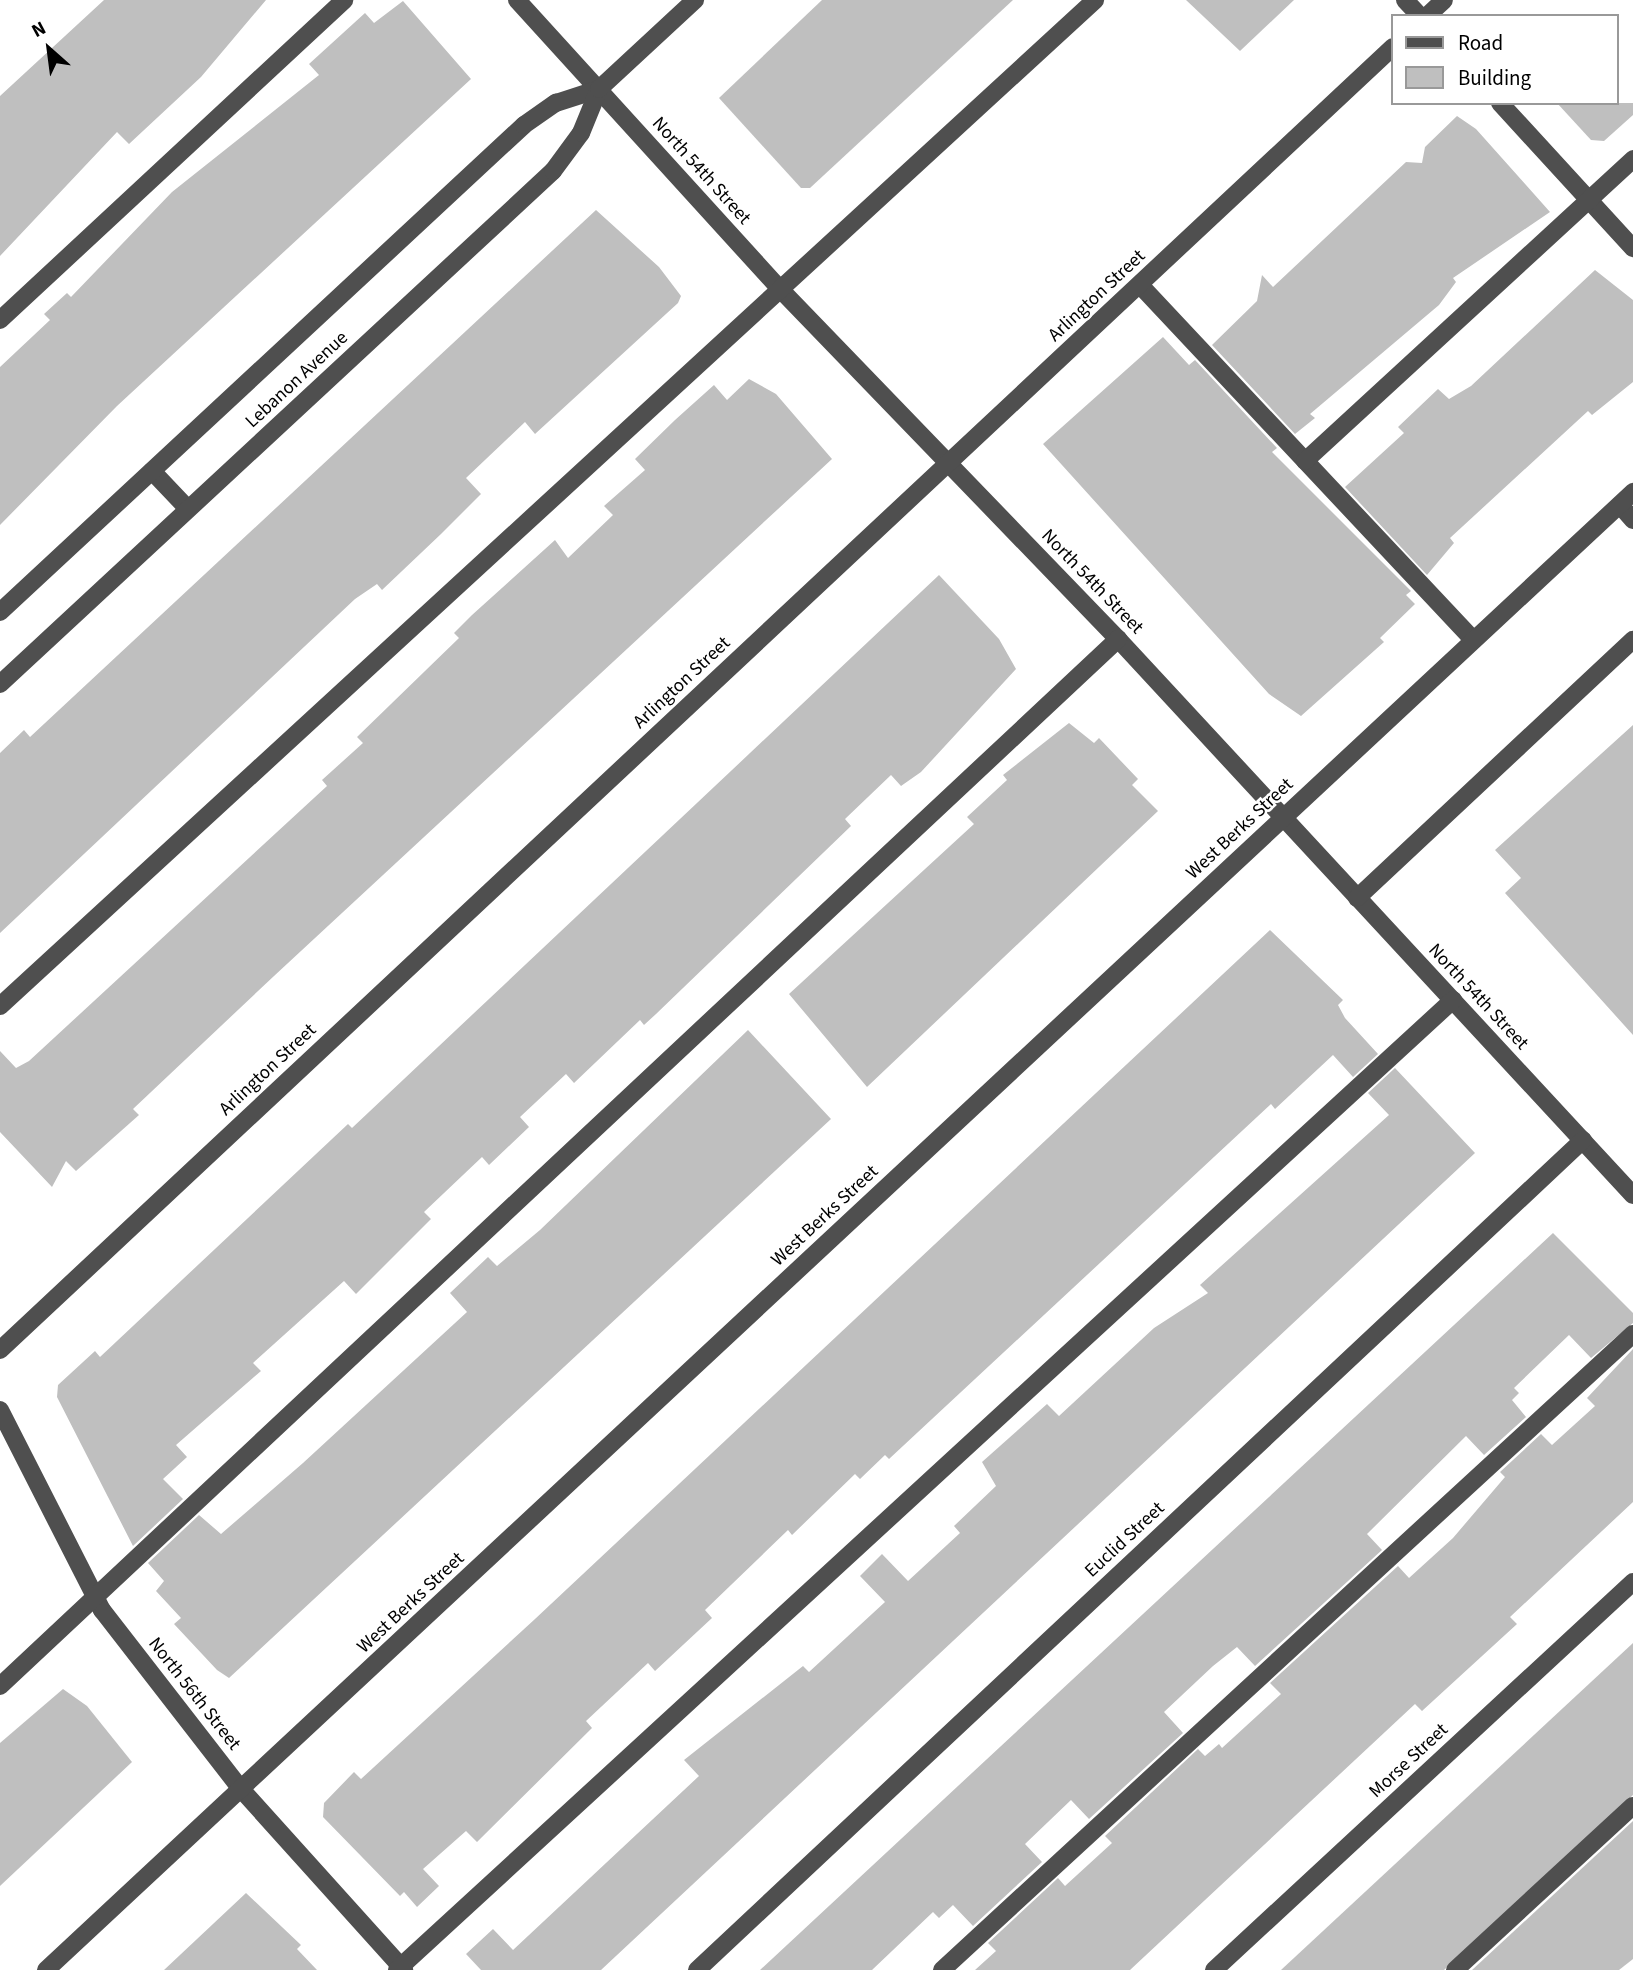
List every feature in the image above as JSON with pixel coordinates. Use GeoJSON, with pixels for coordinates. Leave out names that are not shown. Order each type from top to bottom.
{"type":"FeatureCollection","features":[{"type":"Feature","properties":{"kind":"street"},"geometry":{"type":"LineString","coordinates":[[0,320],[344,0]]}},
{"type":"Feature","properties":{"kind":"street","name":"North 54th Street"},"geometry":{"type":"LineString","coordinates":[[517,0],[781,290],[1118,639],[1633,1195]]}},
{"type":"Feature","properties":{"kind":"street","name":"Lebanon Avenue"},"geometry":{"type":"LineString","coordinates":[[0,612],[524,125],[556,103],[599,89],[695,0]]}},
{"type":"Feature","properties":{"kind":"street"},"geometry":{"type":"LineString","coordinates":[[0,1006],[1095,0]]}},
{"type":"Feature","properties":{"kind":"street"},"geometry":{"type":"LineString","coordinates":[[1405,0],[1418,14]]}},
{"type":"Feature","properties":{"kind":"street"},"geometry":{"type":"LineString","coordinates":[[1429,14],[1444,0]]}},
{"type":"Feature","properties":{"kind":"street","name":"Arlington Street"},"geometry":{"type":"LineString","coordinates":[[0,1350],[1392,48]]}},
{"type":"Feature","properties":{"kind":"street","name":"Lebanon Avenue"},"geometry":{"type":"LineString","coordinates":[[0,684],[553,171],[581,133],[599,89]]}},
{"type":"Feature","properties":{"kind":"street"},"geometry":{"type":"LineString","coordinates":[[1502,105],[1633,248]]}},
{"type":"Feature","properties":{"kind":"street"},"geometry":{"type":"LineString","coordinates":[[1305,461],[1633,159]]}},
{"type":"Feature","properties":{"kind":"street"},"geometry":{"type":"LineString","coordinates":[[1140,285],[1473,640]]}},
{"type":"Feature","properties":{"kind":"street"},"geometry":{"type":"LineString","coordinates":[[152,471],[188,509]]}},
{"type":"Feature","properties":{"kind":"street"},"geometry":{"type":"LineString","coordinates":[[1626,498],[1633,520]]}},
{"type":"Feature","properties":{"kind":"street","name":"West Berks Street"},"geometry":{"type":"LineString","coordinates":[[46,1970],[1626,498]]}},
{"type":"Feature","properties":{"kind":"street"},"geometry":{"type":"LineString","coordinates":[[0,1686],[1118,639]]}},
{"type":"Feature","properties":{"kind":"street"},"geometry":{"type":"LineString","coordinates":[[1357,898],[1633,640]]}},
{"type":"Feature","properties":{"kind":"street"},"geometry":{"type":"LineString","coordinates":[[401,1969],[1453,1000]]}},
{"type":"Feature","properties":{"kind":"street","name":"Euclid Street"},"geometry":{"type":"LineString","coordinates":[[697,1970],[1583,1140]]}},
{"type":"Feature","properties":{"kind":"street"},"geometry":{"type":"LineString","coordinates":[[942,1970],[1633,1334]]}},
{"type":"Feature","properties":{"kind":"street","name":"North 56th Street"},"geometry":{"type":"LineString","coordinates":[[0,1410],[96,1598],[242,1789],[401,1969]]}},
{"type":"Feature","properties":{"kind":"street","name":"Morse Street"},"geometry":{"type":"LineString","coordinates":[[1214,1970],[1633,1582]]}},
{"type":"Feature","properties":{"kind":"street"},"geometry":{"type":"LineString","coordinates":[[1455,1970],[1633,1806]]}},
{"type":"Feature","properties":{"kind":"building"},"geometry":{"type":"Polygon","coordinates":[[[104,0],[266,0],[201,77],[129,144],[117,132],[0,256],[0,96],[104,0]]]}},
{"type":"Feature","properties":{"kind":"building"},"geometry":{"type":"Polygon","coordinates":[[[822,0],[1013,0],[810,188],[801,188],[719,98],[822,0]]]}},
{"type":"Feature","properties":{"kind":"building"},"geometry":{"type":"Polygon","coordinates":[[[1186,0],[1294,0],[1240,51],[1186,0]]]}},
{"type":"Feature","properties":{"kind":"building"},"geometry":{"type":"Polygon","coordinates":[[[403,1],[471,79],[117,406],[0,525],[0,367],[50,320],[44,314],[67,293],[71,297],[172,192],[319,75],[309,64],[365,13],[374,23],[403,1]]]}},
{"type":"Feature","properties":{"kind":"building"},"geometry":{"type":"Polygon","coordinates":[[[1633,103],[1633,115],[1604,141],[1591,140],[1559,105],[1633,103]]]}},
{"type":"Feature","properties":{"kind":"building"},"geometry":{"type":"Polygon","coordinates":[[[1457,116],[1476,129],[1550,212],[1453,278],[1456,282],[1439,305],[1310,414],[1315,418],[1295,434],[1212,345],[1257,301],[1262,275],[1273,287],[1406,162],[1422,163],[1425,147],[1457,116]]]}},
{"type":"Feature","properties":{"kind":"building"},"geometry":{"type":"Polygon","coordinates":[[[596,210],[659,267],[681,296],[678,303],[535,434],[525,422],[466,478],[481,494],[441,534],[382,590],[377,584],[355,599],[0,933],[0,753],[24,730],[30,737],[596,210]]]}},
{"type":"Feature","properties":{"kind":"building"},"geometry":{"type":"Polygon","coordinates":[[[1595,270],[1633,300],[1633,382],[1592,415],[1588,411],[1450,538],[1454,543],[1427,575],[1345,487],[1404,433],[1398,427],[1438,389],[1449,399],[1471,386],[1595,270]]]}},
{"type":"Feature","properties":{"kind":"building"},"geometry":{"type":"Polygon","coordinates":[[[1163,337],[1189,365],[1195,360],[1277,448],[1272,452],[1411,591],[1406,595],[1415,604],[1380,638],[1384,642],[1301,716],[1269,694],[1043,444],[1163,337]]]}},
{"type":"Feature","properties":{"kind":"building"},"geometry":{"type":"Polygon","coordinates":[[[749,379],[776,394],[832,459],[133,1109],[139,1115],[76,1171],[66,1161],[52,1187],[0,1132],[0,1051],[16,1068],[29,1061],[327,786],[322,780],[363,743],[357,737],[459,638],[454,633],[472,615],[555,540],[568,558],[613,515],[604,506],[645,470],[635,459],[675,420],[714,385],[727,400],[749,379]]]}},
{"type":"Feature","properties":{"kind":"building"},"geometry":{"type":"Polygon","coordinates":[[[939,575],[999,639],[1016,669],[921,772],[901,786],[891,775],[845,819],[851,826],[644,1025],[640,1020],[574,1083],[566,1074],[520,1117],[529,1127],[489,1165],[482,1157],[424,1212],[431,1219],[356,1294],[344,1281],[253,1363],[261,1371],[176,1445],[187,1457],[163,1479],[183,1499],[133,1546],[57,1397],[58,1385],[95,1351],[100,1357],[348,1124],[352,1128],[939,575]]]}},
{"type":"Feature","properties":{"kind":"building"},"geometry":{"type":"Polygon","coordinates":[[[1069,723],[1094,743],[1099,738],[1138,779],[1132,785],[1158,811],[867,1087],[789,994],[974,824],[967,817],[1007,780],[1003,775],[1069,723]]]}},
{"type":"Feature","properties":{"kind":"building"},"geometry":{"type":"Polygon","coordinates":[[[1633,725],[1633,1035],[1505,893],[1521,878],[1495,850],[1633,725]]]}},
{"type":"Feature","properties":{"kind":"building"},"geometry":{"type":"Polygon","coordinates":[[[1270,930],[1343,1000],[1338,1005],[1345,1018],[1378,1054],[1353,1077],[1333,1055],[1275,1109],[1271,1104],[889,1459],[885,1455],[860,1479],[855,1474],[792,1535],[788,1530],[705,1610],[712,1618],[655,1671],[648,1663],[586,1721],[592,1728],[477,1842],[466,1831],[423,1869],[439,1886],[417,1907],[404,1892],[400,1896],[323,1817],[324,1803],[354,1772],[361,1779],[535,1619],[1270,930]]]}},
{"type":"Feature","properties":{"kind":"building"},"geometry":{"type":"Polygon","coordinates":[[[748,1030],[831,1119],[229,1678],[217,1670],[174,1624],[181,1618],[156,1591],[164,1581],[148,1563],[199,1515],[221,1534],[303,1463],[467,1312],[450,1293],[488,1257],[497,1266],[540,1230],[748,1030]]]}},
{"type":"Feature","properties":{"kind":"building"},"geometry":{"type":"Polygon","coordinates":[[[1395,1068],[1475,1153],[601,1970],[481,1970],[466,1954],[493,1929],[513,1950],[699,1776],[684,1760],[803,1666],[809,1672],[885,1602],[860,1576],[882,1554],[908,1581],[960,1533],[954,1526],[996,1486],[982,1462],[1047,1404],[1059,1416],[1154,1328],[1208,1293],[1200,1285],[1389,1115],[1368,1093],[1395,1068]]]}},
{"type":"Feature","properties":{"kind":"building"},"geometry":{"type":"Polygon","coordinates":[[[1553,1233],[1633,1313],[1633,1323],[1591,1358],[1569,1335],[1514,1388],[1519,1393],[1512,1400],[1526,1417],[1484,1455],[1466,1436],[1367,1534],[1382,1550],[1255,1666],[1237,1647],[1213,1666],[1164,1712],[1183,1733],[1089,1819],[1071,1800],[1025,1844],[1042,1862],[973,1926],[953,1905],[939,1918],[933,1912],[872,1970],[760,1970],[1553,1233]]]}},
{"type":"Feature","properties":{"kind":"building"},"geometry":{"type":"Polygon","coordinates":[[[1633,1349],[1633,1502],[1510,1617],[1517,1624],[1422,1711],[1415,1704],[1130,1970],[975,1970],[996,1951],[988,1943],[1058,1878],[1065,1886],[1112,1843],[1105,1836],[1198,1749],[1205,1756],[1219,1744],[1222,1748],[1281,1694],[1270,1683],[1398,1566],[1409,1578],[1453,1538],[1505,1477],[1500,1472],[1541,1434],[1552,1445],[1595,1406],[1587,1398],[1633,1349]]]}},
{"type":"Feature","properties":{"kind":"building"},"geometry":{"type":"Polygon","coordinates":[[[1633,1643],[1633,1795],[1444,1970],[1281,1970],[1633,1643]]]}},
{"type":"Feature","properties":{"kind":"building"},"geometry":{"type":"Polygon","coordinates":[[[63,1689],[87,1706],[132,1762],[0,1886],[0,1743],[63,1689]]]}},
{"type":"Feature","properties":{"kind":"building"},"geometry":{"type":"Polygon","coordinates":[[[1633,1821],[1633,1959],[1619,1970],[1472,1970],[1633,1821]]]}},
{"type":"Feature","properties":{"kind":"building"},"geometry":{"type":"Polygon","coordinates":[[[246,1893],[301,1945],[297,1949],[317,1970],[164,1970],[246,1893]]]}}]}
